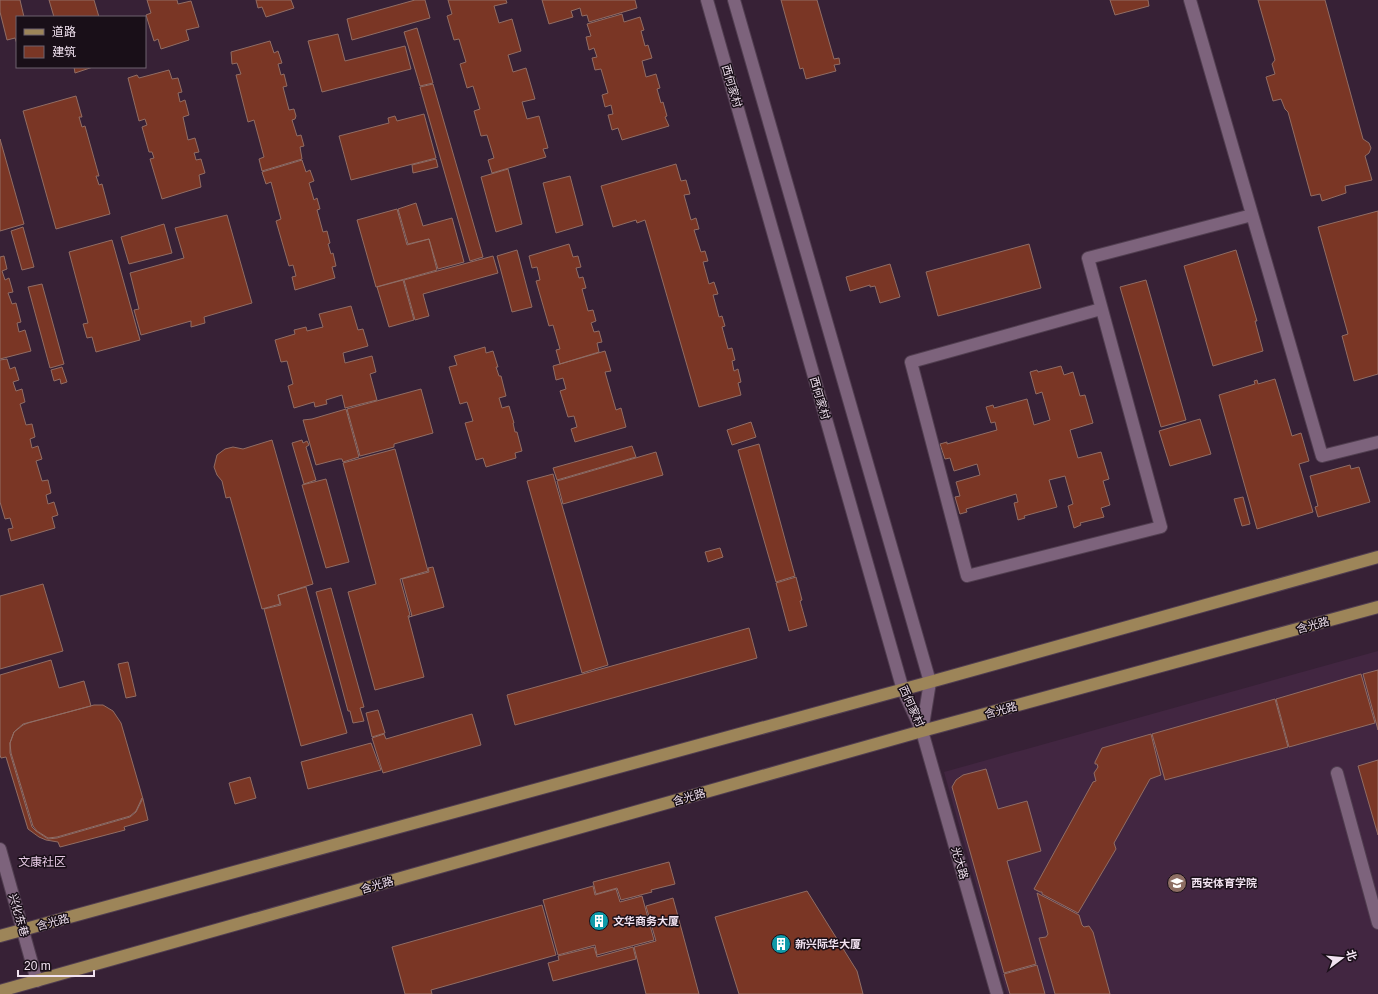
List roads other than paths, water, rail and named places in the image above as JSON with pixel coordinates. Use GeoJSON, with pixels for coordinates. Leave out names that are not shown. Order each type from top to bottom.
{"type":"FeatureCollection","features":[{"type":"Feature","properties":{"kind":"main road","name":"含光路"},"geometry":{"type":"LineString","coordinates":[[0,936],[903,690],[1378,557]]}},
{"type":"Feature","properties":{"kind":"main road","name":"含光路"},"geometry":{"type":"LineString","coordinates":[[0,991],[922,731],[1378,607]]}},
{"type":"Feature","properties":{"kind":"street","name":"西何家村"},"geometry":{"type":"LineString","coordinates":[[707,0],[903,690],[922,731]]}},
{"type":"Feature","properties":{"kind":"street","name":"西何家村"},"geometry":{"type":"LineString","coordinates":[[734,0],[930,682],[922,731]]}},
{"type":"Feature","properties":{"kind":"street"},"geometry":{"type":"LineString","coordinates":[[1190,0],[1322,456],[1378,442]]}},
{"type":"Feature","properties":{"kind":"street"},"geometry":{"type":"LineString","coordinates":[[1101,309],[911,362],[967,576],[1160,527],[1088,258],[1252,214]]}},
{"type":"Feature","properties":{"kind":"street","name":"光大路"},"geometry":{"type":"LineString","coordinates":[[922,731],[997,994]]}},
{"type":"Feature","properties":{"kind":"street"},"geometry":{"type":"LineString","coordinates":[[1337,773],[1378,923]]}},
{"type":"Feature","properties":{"kind":"street","name":"兴化东巷"},"geometry":{"type":"LineString","coordinates":[[0,849],[37,981]]}},
{"type":"Feature","properties":{"kind":"place","name":"西安体育学院"},"geometry":{"type":"Point","coordinates":[1177,883]}},
{"type":"Feature","properties":{"kind":"place","name":"文华商务大厦"},"geometry":{"type":"Point","coordinates":[599,921]}},
{"type":"Feature","properties":{"kind":"place","name":"新兴际华大厦"},"geometry":{"type":"Point","coordinates":[781,944]}},
{"type":"Feature","properties":{"kind":"district","name":"文康社区"},"geometry":{"type":"Point","coordinates":[42,862]}}]}
